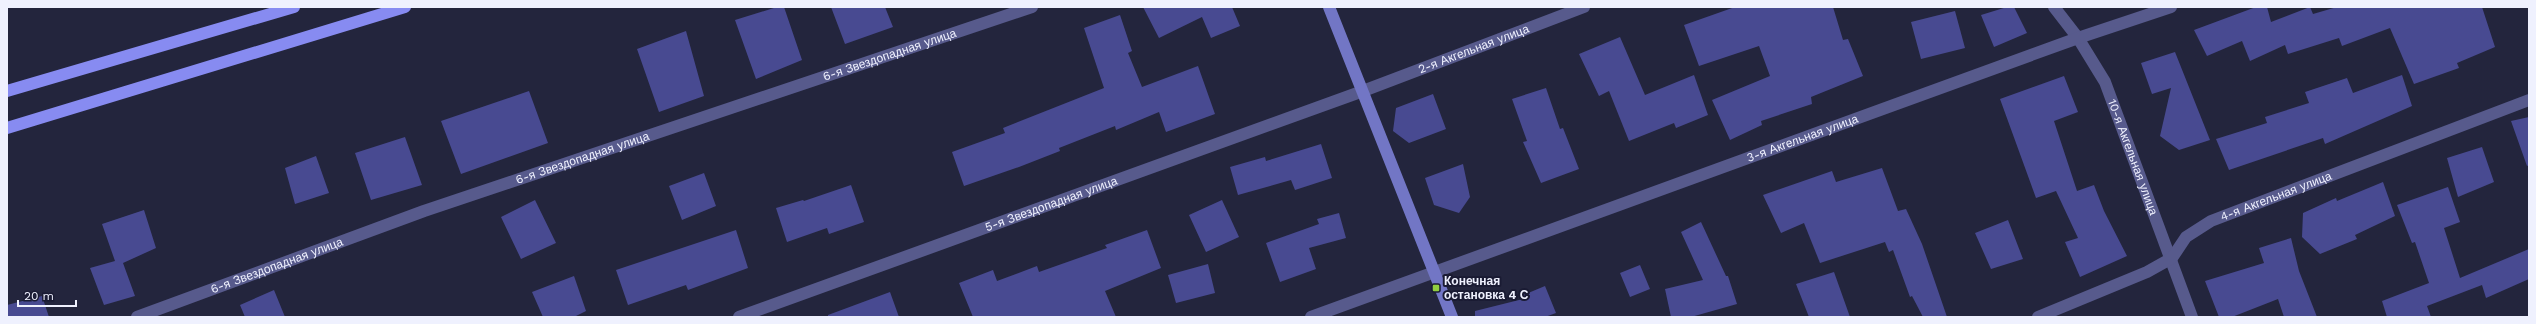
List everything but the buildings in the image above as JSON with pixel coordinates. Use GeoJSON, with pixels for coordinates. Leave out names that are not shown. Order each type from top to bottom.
{"type":"FeatureCollection","features":[{"type":"Feature","properties":{"kind":"main road"},"geometry":{"type":"LineString","coordinates":[[7,91],[294,7]]}},
{"type":"Feature","properties":{"kind":"main road"},"geometry":{"type":"LineString","coordinates":[[7,128],[405,7]]}},
{"type":"Feature","properties":{"kind":"street","name":"6-я Звездопадная улица"},"geometry":{"type":"LineString","coordinates":[[137,317],[424,211],[1032,7]]}},
{"type":"Feature","properties":{"kind":"street"},"geometry":{"type":"LineString","coordinates":[[1329,7],[1452,317]]}},
{"type":"Feature","properties":{"kind":"street","name":"2-я Акгельная улица"},"geometry":{"type":"LineString","coordinates":[[1363,91],[1584,7]]}},
{"type":"Feature","properties":{"kind":"street","name":"10-я Акгельная улица"},"geometry":{"type":"LineString","coordinates":[[2054,7],[2078,38],[2105,82],[2172,258],[2192,317]]}},
{"type":"Feature","properties":{"kind":"street","name":"3-я Акгельная улица"},"geometry":{"type":"LineString","coordinates":[[1311,317],[1434,270],[2078,38],[2171,7]]}},
{"type":"Feature","properties":{"kind":"street","name":"5-я Звездопадная улица"},"geometry":{"type":"LineString","coordinates":[[739,317],[1363,91]]}},
{"type":"Feature","properties":{"kind":"street","name":"4-я Акгельная улица"},"geometry":{"type":"LineString","coordinates":[[2038,317],[2147,272],[2172,258],[2186,237],[2211,221],[2529,100]]}},
{"type":"Feature","properties":{"kind":"place","name":"Конечная остановка 4 С"},"geometry":{"type":"Point","coordinates":[1436,288]}}]}
